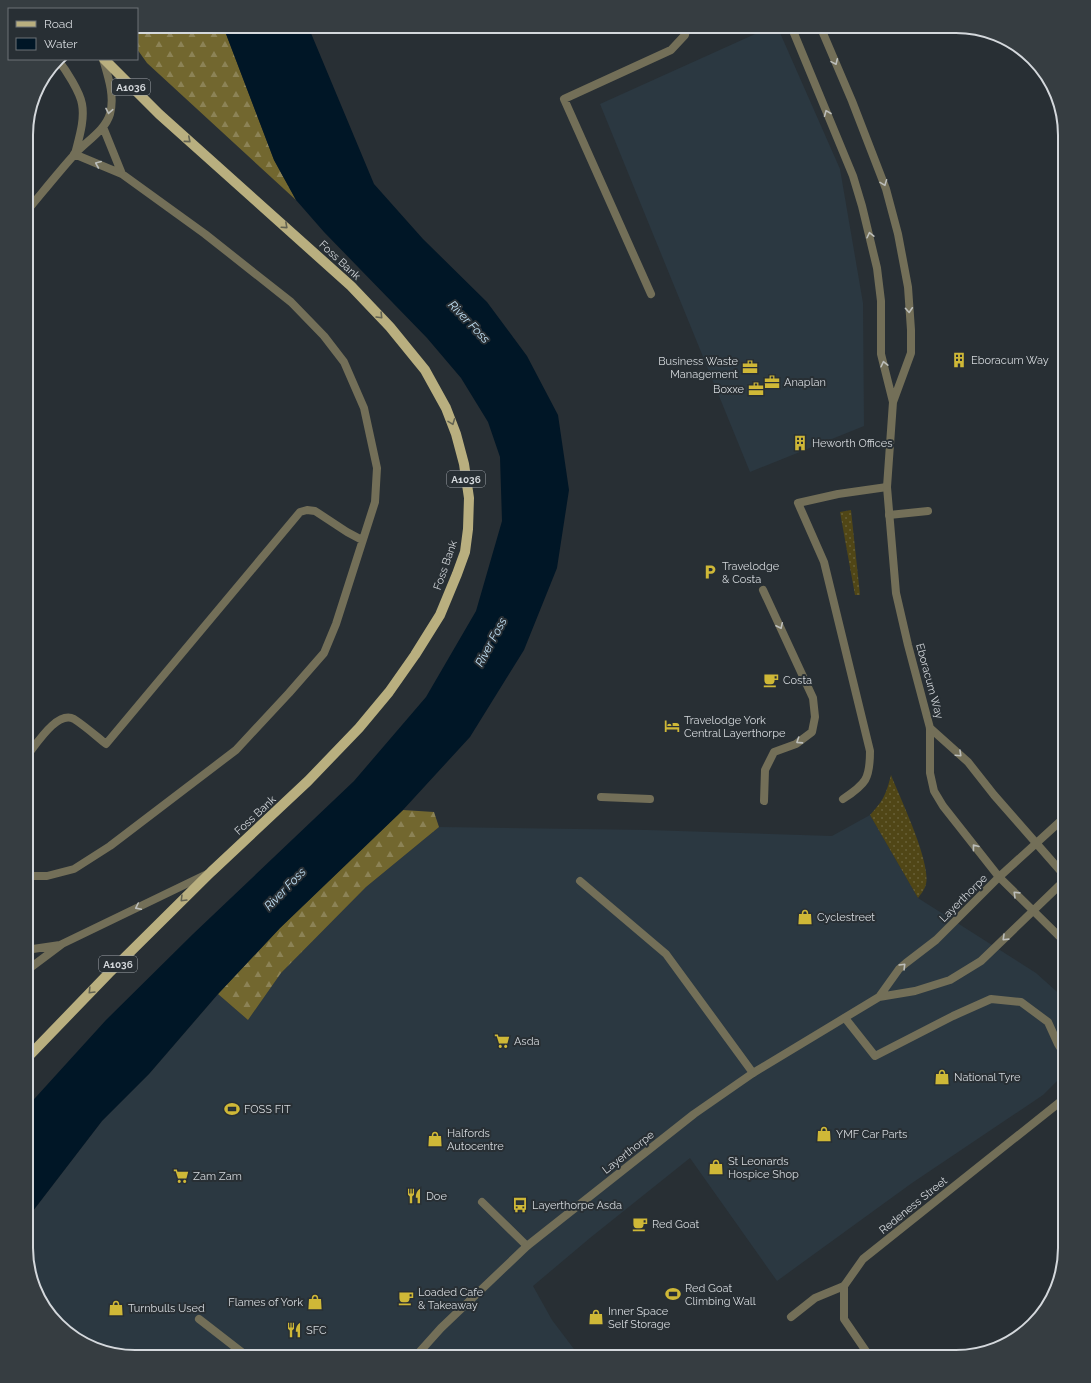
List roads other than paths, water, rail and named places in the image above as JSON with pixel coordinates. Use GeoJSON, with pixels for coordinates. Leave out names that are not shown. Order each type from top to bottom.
{"type":"FeatureCollection","features":[{"type":"Feature","properties":{"kind":"main road","name":"Foss Bank"},"geometry":{"type":"LineString","coordinates":[[33,1052],[109,973],[211,872],[308,782],[344,744],[389,692],[415,655],[440,615],[465,552],[468,529],[469,498],[464,464],[456,434],[446,408],[425,370],[390,327],[351,286],[159,114],[105,60]]}},
{"type":"Feature","properties":{"kind":"street"},"geometry":{"type":"LineString","coordinates":[[651,294],[564,99],[671,50],[685,33]]}},
{"type":"Feature","properties":{"kind":"street","name":"Eboracum Way"},"geometry":{"type":"LineString","coordinates":[[794,33],[853,176],[862,206],[877,268],[881,301],[881,354],[893,402]]}},
{"type":"Feature","properties":{"kind":"street","name":"Eboracum Way"},"geometry":{"type":"LineString","coordinates":[[823,33],[852,101],[886,189],[898,234],[908,287],[911,353],[893,402],[887,487],[896,593],[930,728],[930,773],[934,791],[943,806],[999,877],[1058,935]]}},
{"type":"Feature","properties":{"kind":"street"},"geometry":{"type":"LineString","coordinates":[[33,204],[74,154],[103,127],[110,113],[110,84],[104,60]]}},
{"type":"Feature","properties":{"kind":"street"},"geometry":{"type":"LineString","coordinates":[[62,64],[74,85],[82,103],[80,132],[74,154]]}},
{"type":"Feature","properties":{"kind":"street"},"geometry":{"type":"LineString","coordinates":[[103,127],[122,174]]}},
{"type":"Feature","properties":{"kind":"street"},"geometry":{"type":"LineString","coordinates":[[33,876],[47,876],[74,869],[110,846],[176,797],[236,750],[324,653],[336,624],[375,502],[377,468],[364,408],[344,362],[324,336],[291,302],[205,234],[122,174],[74,154]]}},
{"type":"Feature","properties":{"kind":"street"},"geometry":{"type":"LineString","coordinates":[[843,799],[864,784],[870,768],[870,751],[824,562],[798,503],[838,494],[887,487]]}},
{"type":"Feature","properties":{"kind":"street"},"geometry":{"type":"LineString","coordinates":[[33,748],[55,721],[65,717],[73,719],[106,744],[300,512],[306,510],[315,511],[362,540]]}},
{"type":"Feature","properties":{"kind":"street"},"geometry":{"type":"LineString","coordinates":[[889,515],[928,511]]}},
{"type":"Feature","properties":{"kind":"street"},"geometry":{"type":"LineString","coordinates":[[763,590],[813,698],[815,717],[812,732],[796,744],[774,752],[764,770],[764,801]]}},
{"type":"Feature","properties":{"kind":"street","name":"Eboracum Way"},"geometry":{"type":"LineString","coordinates":[[930,728],[968,762],[994,795],[1058,868]]}},
{"type":"Feature","properties":{"kind":"street"},"geometry":{"type":"LineString","coordinates":[[601,797],[650,799]]}},
{"type":"Feature","properties":{"kind":"street","name":"Layerthorpe"},"geometry":{"type":"LineString","coordinates":[[421,1350],[441,1328],[527,1246],[694,1114],[753,1073],[879,997],[899,969],[936,940],[999,877],[1058,824]]}},
{"type":"Feature","properties":{"kind":"street"},"geometry":{"type":"LineString","coordinates":[[33,966],[62,944],[211,872]]}},
{"type":"Feature","properties":{"kind":"street"},"geometry":{"type":"LineString","coordinates":[[580,880],[666,954],[753,1073]]}},
{"type":"Feature","properties":{"kind":"street","name":"Layerthorpe"},"geometry":{"type":"LineString","coordinates":[[879,997],[914,992],[950,980],[981,961],[1058,887]]}},
{"type":"Feature","properties":{"kind":"street"},"geometry":{"type":"LineString","coordinates":[[33,949],[62,944]]}},
{"type":"Feature","properties":{"kind":"street"},"geometry":{"type":"LineString","coordinates":[[845,1018],[875,1056],[992,998],[1022,1002],[1048,1022],[1058,1044]]}},
{"type":"Feature","properties":{"kind":"street","name":"Redeness Street"},"geometry":{"type":"LineString","coordinates":[[844,1286],[862,1259],[1058,1104]]}},
{"type":"Feature","properties":{"kind":"street"},"geometry":{"type":"LineString","coordinates":[[482,1202],[527,1246]]}},
{"type":"Feature","properties":{"kind":"street"},"geometry":{"type":"LineString","coordinates":[[791,1317],[815,1298],[844,1286],[844,1319],[865,1350]]}},
{"type":"Feature","properties":{"kind":"street"},"geometry":{"type":"LineString","coordinates":[[199,1319],[239,1350]]}},
{"type":"Feature","properties":{"kind":"water","name":"River Foss"},"geometry":{"type":"Polygon","coordinates":[[[226,33],[311,33],[374,184],[423,239],[487,302],[527,356],[558,415],[569,490],[557,568],[524,650],[470,737],[403,810],[280,928],[218,994],[149,1074],[102,1121],[33,1211],[33,1100],[106,1020],[193,934],[354,781],[426,697],[476,611],[502,521],[500,457],[488,422],[461,378],[427,338],[324,232],[296,200],[274,160],[226,33]]]}},
{"type":"Feature","properties":{"kind":"place","name":"Eboracum Way"},"geometry":{"type":"Point","coordinates":[959,360]}},
{"type":"Feature","properties":{"kind":"place","name":"Business Waste Management"},"geometry":{"type":"Point","coordinates":[750,367]}},
{"type":"Feature","properties":{"kind":"place","name":"Anaplan"},"geometry":{"type":"Point","coordinates":[772,382]}},
{"type":"Feature","properties":{"kind":"place","name":"Boxxe"},"geometry":{"type":"Point","coordinates":[756,389]}},
{"type":"Feature","properties":{"kind":"place","name":"Heworth Offices"},"geometry":{"type":"Point","coordinates":[800,443]}},
{"type":"Feature","properties":{"kind":"place","name":"Travelodge & Costa"},"geometry":{"type":"Point","coordinates":[710,572]}},
{"type":"Feature","properties":{"kind":"place","name":"Costa"},"geometry":{"type":"Point","coordinates":[771,680]}},
{"type":"Feature","properties":{"kind":"place","name":"Travelodge York Central Layerthorpe"},"geometry":{"type":"Point","coordinates":[672,726]}},
{"type":"Feature","properties":{"kind":"place","name":"Cyclestreet"},"geometry":{"type":"Point","coordinates":[805,917]}},
{"type":"Feature","properties":{"kind":"place","name":"Asda"},"geometry":{"type":"Point","coordinates":[502,1041]}},
{"type":"Feature","properties":{"kind":"place","name":"National Tyre"},"geometry":{"type":"Point","coordinates":[942,1077]}},
{"type":"Feature","properties":{"kind":"place","name":"FOSS FIT"},"geometry":{"type":"Point","coordinates":[232,1109]}},
{"type":"Feature","properties":{"kind":"place","name":"YMF Car Parts"},"geometry":{"type":"Point","coordinates":[824,1134]}},
{"type":"Feature","properties":{"kind":"place","name":"Halfords Autocentre"},"geometry":{"type":"Point","coordinates":[435,1139]}},
{"type":"Feature","properties":{"kind":"place","name":"St Leonards Hospice Shop"},"geometry":{"type":"Point","coordinates":[716,1167]}},
{"type":"Feature","properties":{"kind":"place","name":"Zam Zam"},"geometry":{"type":"Point","coordinates":[181,1176]}},
{"type":"Feature","properties":{"kind":"place","name":"Doe"},"geometry":{"type":"Point","coordinates":[414,1196]}},
{"type":"Feature","properties":{"kind":"place","name":"Layerthorpe Asda"},"geometry":{"type":"Point","coordinates":[520,1205]}},
{"type":"Feature","properties":{"kind":"place","name":"Red Goat"},"geometry":{"type":"Point","coordinates":[640,1224]}},
{"type":"Feature","properties":{"kind":"place","name":"Red Goat Climbing Wall"},"geometry":{"type":"Point","coordinates":[673,1294]}},
{"type":"Feature","properties":{"kind":"place","name":"Loaded Cafe & Takeaway"},"geometry":{"type":"Point","coordinates":[406,1298]}},
{"type":"Feature","properties":{"kind":"place","name":"Flames of York"},"geometry":{"type":"Point","coordinates":[315,1302]}},
{"type":"Feature","properties":{"kind":"place","name":"Turnbulls Used"},"geometry":{"type":"Point","coordinates":[116,1308]}},
{"type":"Feature","properties":{"kind":"place","name":"Inner Space Self Storage"},"geometry":{"type":"Point","coordinates":[596,1317]}},
{"type":"Feature","properties":{"kind":"place","name":"SFC"},"geometry":{"type":"Point","coordinates":[294,1330]}}]}
